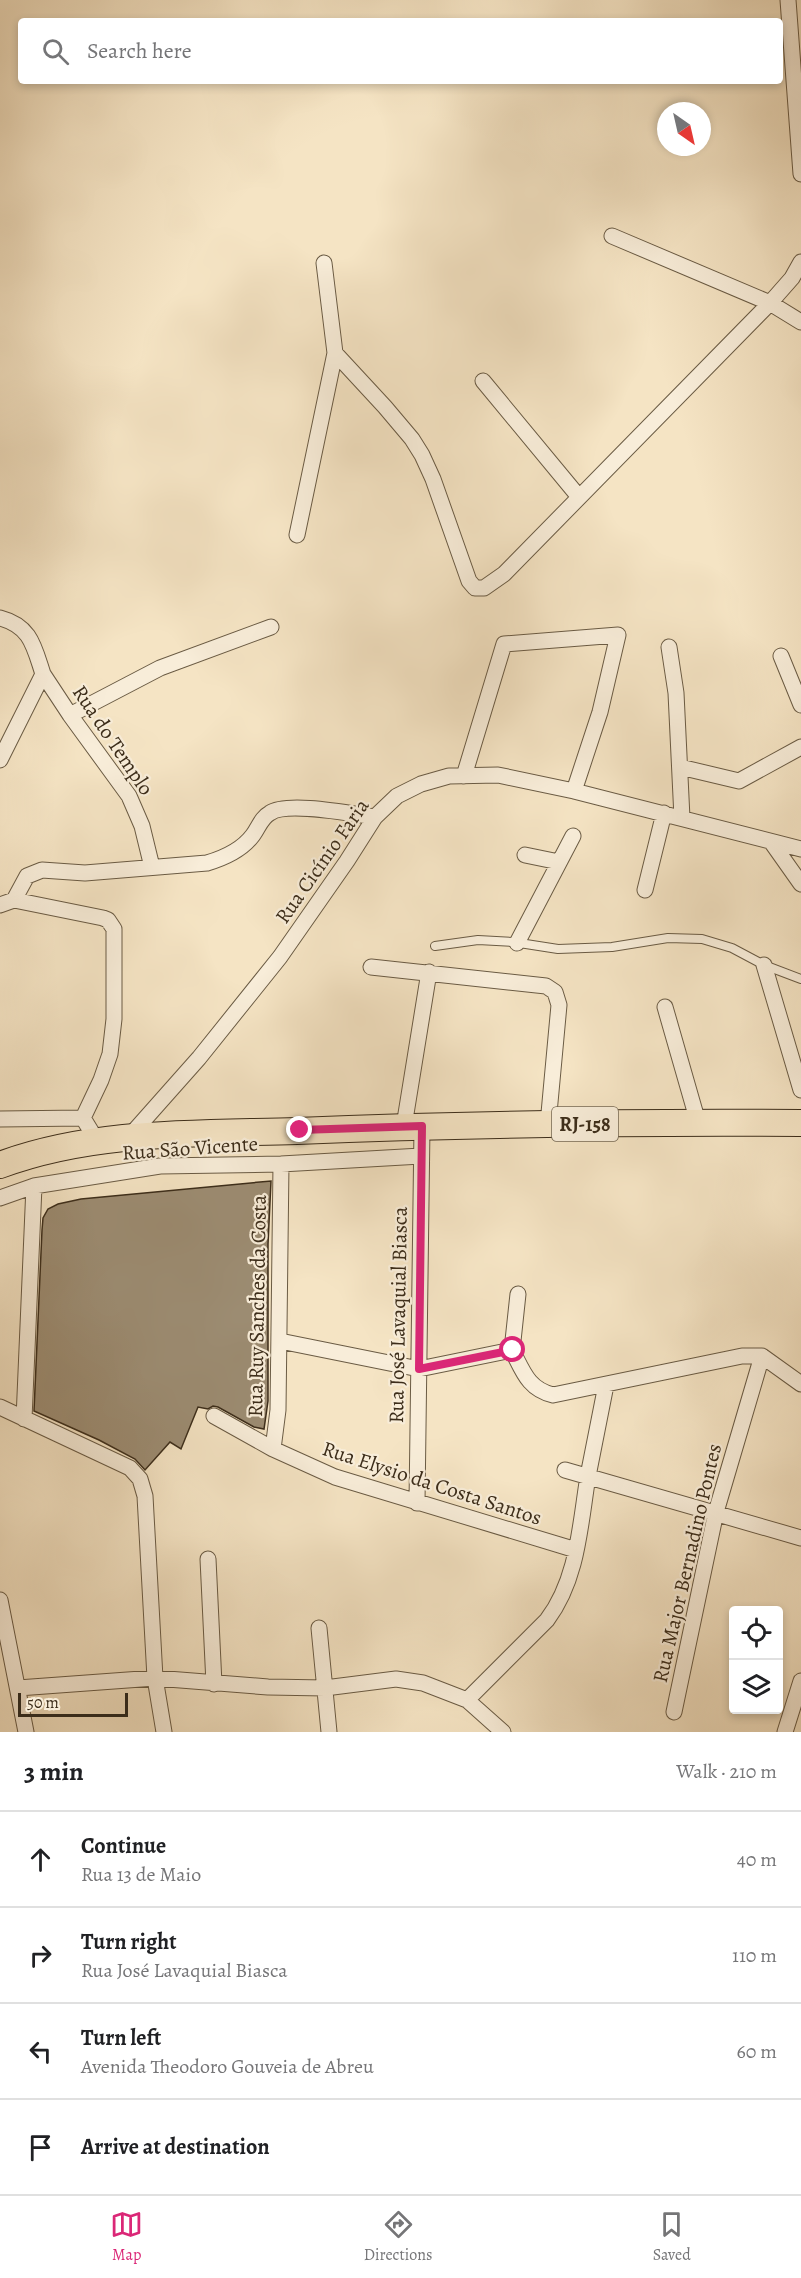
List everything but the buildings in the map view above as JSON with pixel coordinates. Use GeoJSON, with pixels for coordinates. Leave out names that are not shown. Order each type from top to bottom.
{"type":"FeatureCollection","features":[{"type":"Feature","properties":{"kind":"main road","name":"RJ-158"},"geometry":{"type":"LineString","coordinates":[[0,1165],[22,1157],[97,1141],[128,1138],[413,1126],[801,1123]]}},
{"type":"Feature","properties":{"kind":"street"},"geometry":{"type":"LineString","coordinates":[[788,0],[797,74],[801,174]]}},
{"type":"Feature","properties":{"kind":"street"},"geometry":{"type":"LineString","coordinates":[[612,236],[770,303],[801,322]]}},
{"type":"Feature","properties":{"kind":"street"},"geometry":{"type":"LineString","coordinates":[[297,535],[335,353],[324,262]]}},
{"type":"Feature","properties":{"kind":"street"},"geometry":{"type":"LineString","coordinates":[[335,353],[397,421],[422,454],[465,572],[475,588],[484,588],[504,574],[770,303],[792,278],[801,262]]}},
{"type":"Feature","properties":{"kind":"street"},"geometry":{"type":"LineString","coordinates":[[483,381],[579,497]]}},
{"type":"Feature","properties":{"kind":"street","name":"Rua do Templo"},"geometry":{"type":"LineString","coordinates":[[0,618],[21,628],[30,637],[43,674],[129,796],[142,826],[152,867]]}},
{"type":"Feature","properties":{"kind":"street"},"geometry":{"type":"LineString","coordinates":[[70,715],[160,668],[271,627]]}},
{"type":"Feature","properties":{"kind":"street"},"geometry":{"type":"LineString","coordinates":[[464,776],[504,644],[618,635],[600,712],[574,791]]}},
{"type":"Feature","properties":{"kind":"street"},"geometry":{"type":"LineString","coordinates":[[669,647],[676,693],[682,818]]}},
{"type":"Feature","properties":{"kind":"street"},"geometry":{"type":"LineString","coordinates":[[781,656],[801,705]]}},
{"type":"Feature","properties":{"kind":"street"},"geometry":{"type":"LineString","coordinates":[[0,760],[43,674]]}},
{"type":"Feature","properties":{"kind":"street"},"geometry":{"type":"LineString","coordinates":[[680,767],[739,781],[801,747]]}},
{"type":"Feature","properties":{"kind":"street","name":"Rua Cicínio Faria"},"geometry":{"type":"LineString","coordinates":[[128,1138],[199,1058],[280,957],[375,817],[397,796],[421,784],[449,776],[498,775],[574,791],[801,849]]}},
{"type":"Feature","properties":{"kind":"street"},"geometry":{"type":"LineString","coordinates":[[83,1118],[101,1080],[110,1054],[114,1019],[114,929],[108,920],[103,918],[7,903],[27,876],[42,870],[86,873],[207,864],[220,860],[242,846],[252,836],[263,818],[280,808],[375,817]]}},
{"type":"Feature","properties":{"kind":"street"},"geometry":{"type":"LineString","coordinates":[[645,890],[664,813]]}},
{"type":"Feature","properties":{"kind":"street"},"geometry":{"type":"LineString","coordinates":[[517,943],[573,836]]}},
{"type":"Feature","properties":{"kind":"street"},"geometry":{"type":"LineString","coordinates":[[772,843],[801,884]]}},
{"type":"Feature","properties":{"kind":"street"},"geometry":{"type":"LineString","coordinates":[[525,855],[559,862]]}},
{"type":"Feature","properties":{"kind":"street"},"geometry":{"type":"LineString","coordinates":[[764,965],[801,1089]]}},
{"type":"Feature","properties":{"kind":"street"},"geometry":{"type":"LineString","coordinates":[[371,967],[546,986],[555,992],[560,1005],[548,1124]]}},
{"type":"Feature","properties":{"kind":"street","name":"Rua José Lavaquial Biasca"},"geometry":{"type":"LineString","coordinates":[[417,1503],[421,1156],[413,1126],[429,972]]}},
{"type":"Feature","properties":{"kind":"street"},"geometry":{"type":"LineString","coordinates":[[665,1007],[698,1122]]}},
{"type":"Feature","properties":{"kind":"street"},"geometry":{"type":"LineString","coordinates":[[0,1119],[83,1118]]}},
{"type":"Feature","properties":{"kind":"street"},"geometry":{"type":"LineString","coordinates":[[83,1118],[97,1141]]}},
{"type":"Feature","properties":{"kind":"street","name":"Rua São Vicente"},"geometry":{"type":"LineString","coordinates":[[0,1198],[34,1186],[160,1166],[281,1164],[421,1156]]}},
{"type":"Feature","properties":{"kind":"street","name":"Rua Ruy Sanches da Costa"},"geometry":{"type":"LineString","coordinates":[[273,1449],[278,1410],[280,1341],[281,1164]]}},
{"type":"Feature","properties":{"kind":"street"},"geometry":{"type":"LineString","coordinates":[[24,1419],[34,1186]]}},
{"type":"Feature","properties":{"kind":"street"},"geometry":{"type":"LineString","coordinates":[[518,1294],[513,1350],[530,1382],[540,1392],[553,1395],[742,1356],[762,1356],[801,1384]]}},
{"type":"Feature","properties":{"kind":"street"},"geometry":{"type":"LineString","coordinates":[[280,1341],[419,1369],[513,1350]]}},
{"type":"Feature","properties":{"kind":"street","name":"Rua Major Bernadino Pontes"},"geometry":{"type":"LineString","coordinates":[[674,1712],[716,1512],[762,1356]]}},
{"type":"Feature","properties":{"kind":"street"},"geometry":{"type":"LineString","coordinates":[[467,1700],[547,1620],[557,1607],[565,1590],[576,1550],[606,1385]]}},
{"type":"Feature","properties":{"kind":"street"},"geometry":{"type":"LineString","coordinates":[[0,1407],[130,1467],[140,1479],[145,1496],[155,1678],[164,1732]]}},
{"type":"Feature","properties":{"kind":"street","name":"Rua Elysio da Costa Santos"},"geometry":{"type":"LineString","coordinates":[[214,1416],[273,1449],[335,1477],[576,1550]]}},
{"type":"Feature","properties":{"kind":"street"},"geometry":{"type":"LineString","coordinates":[[565,1470],[801,1538]]}},
{"type":"Feature","properties":{"kind":"street"},"geometry":{"type":"LineString","coordinates":[[208,1559],[214,1684]]}},
{"type":"Feature","properties":{"kind":"street"},"geometry":{"type":"LineString","coordinates":[[0,1600],[26,1732]]}},
{"type":"Feature","properties":{"kind":"street"},"geometry":{"type":"LineString","coordinates":[[319,1628],[329,1732]]}},
{"type":"Feature","properties":{"kind":"street"},"geometry":{"type":"LineString","coordinates":[[18,1688],[155,1678],[214,1684],[325,1688],[396,1679],[423,1683],[467,1700],[502,1732]]}},
{"type":"Feature","properties":{"kind":"street"},"geometry":{"type":"LineString","coordinates":[[784,1732],[801,1681]]}},
{"type":"Feature","properties":{"kind":"lane"},"geometry":{"type":"LineString","coordinates":[[435,946],[478,940],[558,949],[612,947],[668,938],[702,939],[732,948],[764,965],[801,979]]}},
{"type":"Feature","properties":{"kind":"route"},"geometry":{"type":"LineString","coordinates":[[300,1130],[422,1126],[419,1369],[513,1350]]}}]}
